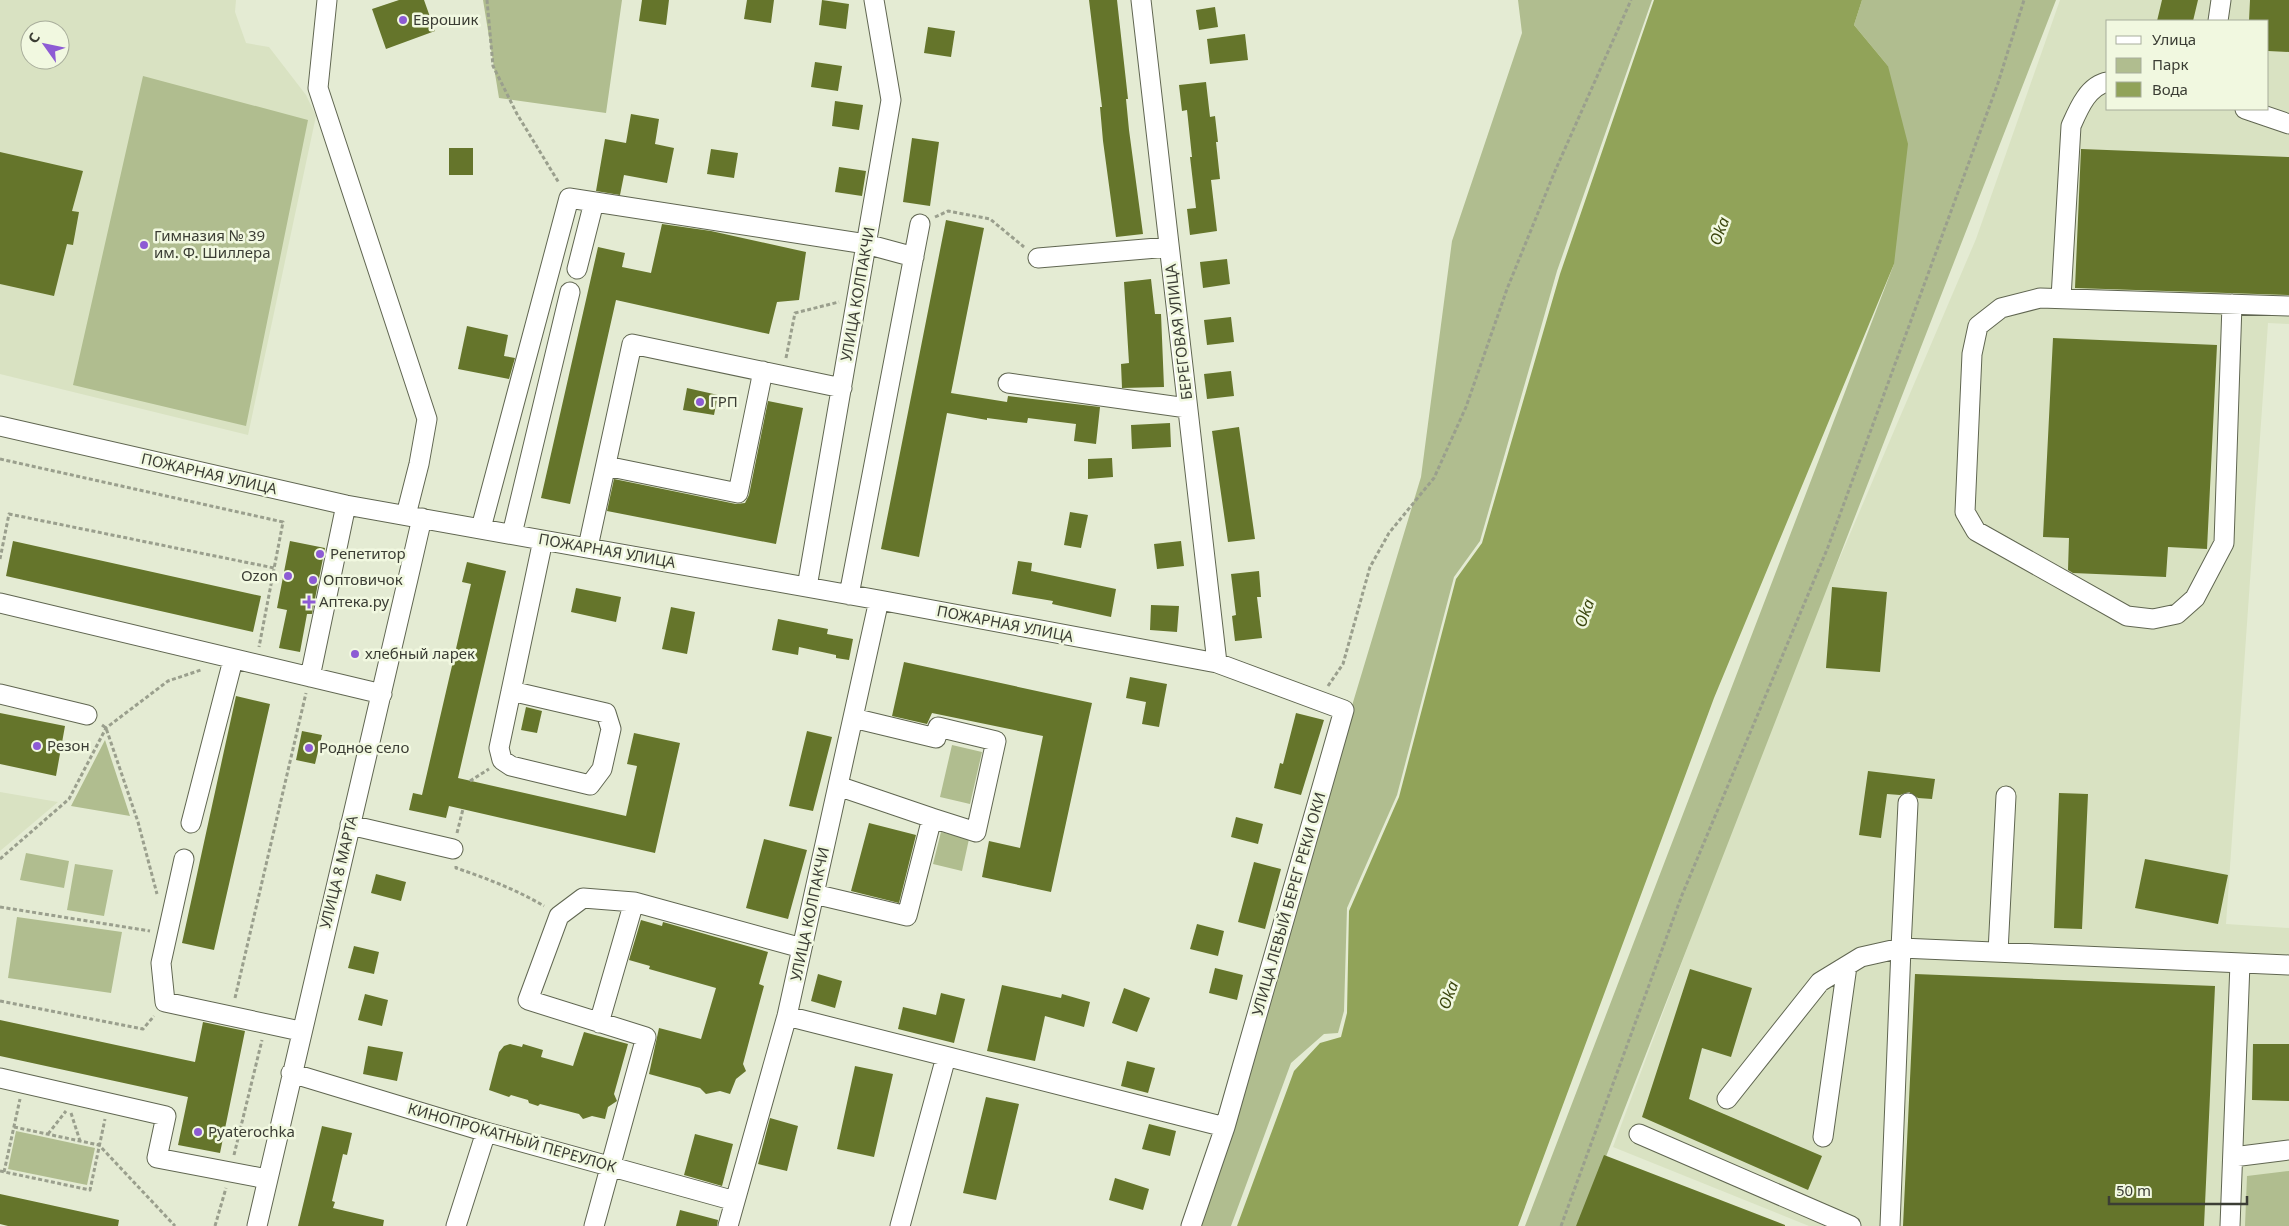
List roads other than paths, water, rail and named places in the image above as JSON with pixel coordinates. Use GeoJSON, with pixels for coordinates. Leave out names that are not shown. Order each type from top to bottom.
{"type":"FeatureCollection","features":[{"type":"Feature","properties":{"kind":"street","name":"УЛИЦА 8 МАРТА"},"geometry":{"type":"LineString","coordinates":[[257,1226],[300,1031],[382,694],[414,516],[419,464],[427,420],[318,88],[327,0]]}},
{"type":"Feature","properties":{"kind":"street","name":"УЛИЦА КОЛПАКЧИ"},"geometry":{"type":"LineString","coordinates":[[807,587],[891,100],[874,0]]}},
{"type":"Feature","properties":{"kind":"street","name":"БЕРЕГОВАЯ УЛИЦА"},"geometry":{"type":"LineString","coordinates":[[1141,0],[1217,663]]}},
{"type":"Feature","properties":{"kind":"street"},"geometry":{"type":"LineString","coordinates":[[2218,20],[2221,0]]}},
{"type":"Feature","properties":{"kind":"street"},"geometry":{"type":"LineString","coordinates":[[2061,298],[2071,126],[2083,101],[2102,83],[2106,82]]}},
{"type":"Feature","properties":{"kind":"street"},"geometry":{"type":"LineString","coordinates":[[2248,110],[2289,124]]}},
{"type":"Feature","properties":{"kind":"street"},"geometry":{"type":"LineString","coordinates":[[481,528],[569,198],[866,244],[914,256]]}},
{"type":"Feature","properties":{"kind":"street"},"geometry":{"type":"LineString","coordinates":[[577,269],[594,202]]}},
{"type":"Feature","properties":{"kind":"street"},"geometry":{"type":"LineString","coordinates":[[849,594],[920,224]]}},
{"type":"Feature","properties":{"kind":"street"},"geometry":{"type":"LineString","coordinates":[[1038,258],[1169,247]]}},
{"type":"Feature","properties":{"kind":"street"},"geometry":{"type":"LineString","coordinates":[[512,534],[570,292]]}},
{"type":"Feature","properties":{"kind":"street"},"geometry":{"type":"LineString","coordinates":[[2232,304],[2224,543],[2195,598],[2177,614],[2153,620],[2127,616],[1976,531],[1965,512],[1972,354],[1978,326],[2001,308],[2040,298],[2061,298],[2232,304],[2289,306]]}},
{"type":"Feature","properties":{"kind":"street"},"geometry":{"type":"LineString","coordinates":[[536,323],[561,329]]}},
{"type":"Feature","properties":{"kind":"street"},"geometry":{"type":"LineString","coordinates":[[588,548],[632,344],[842,388]]}},
{"type":"Feature","properties":{"kind":"street"},"geometry":{"type":"LineString","coordinates":[[606,466],[738,493],[763,371]]}},
{"type":"Feature","properties":{"kind":"street"},"geometry":{"type":"LineString","coordinates":[[1008,383],[1187,408]]}},
{"type":"Feature","properties":{"kind":"street","name":"ПОЖАРНАЯ УЛИЦА"},"geometry":{"type":"LineString","coordinates":[[0,426],[346,505],[849,594],[1217,663]]}},
{"type":"Feature","properties":{"kind":"street"},"geometry":{"type":"LineString","coordinates":[[310,678],[346,505]]}},
{"type":"Feature","properties":{"kind":"street"},"geometry":{"type":"LineString","coordinates":[[511,691],[606,713],[610,729],[602,769],[590,785],[511,766],[502,760],[499,748],[511,691],[543,540]]}},
{"type":"Feature","properties":{"kind":"street","name":"УЛИЦА КОЛПАКЧИ"},"geometry":{"type":"LineString","coordinates":[[728,1226],[787,1016],[879,600]]}},
{"type":"Feature","properties":{"kind":"street"},"geometry":{"type":"LineString","coordinates":[[0,603],[232,660],[382,694]]}},
{"type":"Feature","properties":{"kind":"street"},"geometry":{"type":"LineString","coordinates":[[191,823],[232,660]]}},
{"type":"Feature","properties":{"kind":"street","name":"УЛИЦА ЛЕВЫЙ БЕРЕГ РЕКИ ОКИ"},"geometry":{"type":"LineString","coordinates":[[1191,1226],[1225,1127],[1344,710],[1217,663]]}},
{"type":"Feature","properties":{"kind":"street"},"geometry":{"type":"LineString","coordinates":[[0,694],[87,715]]}},
{"type":"Feature","properties":{"kind":"street"},"geometry":{"type":"LineString","coordinates":[[838,786],[976,832],[996,741],[938,727],[936,738],[853,718]]}},
{"type":"Feature","properties":{"kind":"street"},"geometry":{"type":"LineString","coordinates":[[1998,952],[2006,796]]}},
{"type":"Feature","properties":{"kind":"street"},"geometry":{"type":"LineString","coordinates":[[1890,1226],[1908,804]]}},
{"type":"Feature","properties":{"kind":"street"},"geometry":{"type":"LineString","coordinates":[[814,894],[907,916],[932,818]]}},
{"type":"Feature","properties":{"kind":"street"},"geometry":{"type":"LineString","coordinates":[[350,825],[453,849]]}},
{"type":"Feature","properties":{"kind":"street"},"geometry":{"type":"LineString","coordinates":[[184,859],[161,963],[165,1002],[300,1031]]}},
{"type":"Feature","properties":{"kind":"street"},"geometry":{"type":"LineString","coordinates":[[594,1226],[646,1037],[528,1000],[559,916],[583,898],[634,902],[802,948]]}},
{"type":"Feature","properties":{"kind":"street"},"geometry":{"type":"LineString","coordinates":[[599,1022],[634,902]]}},
{"type":"Feature","properties":{"kind":"street"},"geometry":{"type":"LineString","coordinates":[[1727,1099],[1820,982],[1861,957],[1901,948],[2289,965]]}},
{"type":"Feature","properties":{"kind":"street"},"geometry":{"type":"LineString","coordinates":[[2230,1226],[2240,963]]}},
{"type":"Feature","properties":{"kind":"street"},"geometry":{"type":"LineString","coordinates":[[1823,1137],[1847,966]]}},
{"type":"Feature","properties":{"kind":"street"},"geometry":{"type":"LineString","coordinates":[[787,1016],[1225,1127]]}},
{"type":"Feature","properties":{"kind":"street"},"geometry":{"type":"LineString","coordinates":[[900,1226],[946,1057]]}},
{"type":"Feature","properties":{"kind":"street","name":"КИНОПРОКАТНЫЙ ПЕРЕУЛОК"},"geometry":{"type":"LineString","coordinates":[[291,1073],[486,1132],[735,1201]]}},
{"type":"Feature","properties":{"kind":"street"},"geometry":{"type":"LineString","coordinates":[[0,1078],[166,1116],[157,1158],[267,1179]]}},
{"type":"Feature","properties":{"kind":"street"},"geometry":{"type":"LineString","coordinates":[[456,1226],[486,1132]]}},
{"type":"Feature","properties":{"kind":"street"},"geometry":{"type":"LineString","coordinates":[[1639,1134],[1850,1226]]}},
{"type":"Feature","properties":{"kind":"street"},"geometry":{"type":"LineString","coordinates":[[2233,1156],[2289,1150]]}},
{"type":"Feature","properties":{"kind":"water","name":"Oka"},"geometry":{"type":"Polygon","coordinates":[[[1654,0],[1862,0],[1854,25],[1888,66],[1908,144],[1894,264],[1714,698],[1518,1226],[1237,1226],[1294,1071],[1320,1043],[1341,1037],[1347,1013],[1349,911],[1399,797],[1456,579],[1482,543],[1560,274],[1654,0]]]}},
{"type":"Feature","properties":{"kind":"place","name":"Еврошик"},"geometry":{"type":"Point","coordinates":[403,20]}},
{"type":"Feature","properties":{"kind":"place","name":"Гимназия № 39 им. Ф. Шиллера"},"geometry":{"type":"Point","coordinates":[144,245]}},
{"type":"Feature","properties":{"kind":"place","name":"ГРП"},"geometry":{"type":"Point","coordinates":[700,402]}},
{"type":"Feature","properties":{"kind":"place","name":"Репетитор"},"geometry":{"type":"Point","coordinates":[320,554]}},
{"type":"Feature","properties":{"kind":"place","name":"Ozon"},"geometry":{"type":"Point","coordinates":[288,576]}},
{"type":"Feature","properties":{"kind":"place","name":"Оптовичок"},"geometry":{"type":"Point","coordinates":[313,580]}},
{"type":"Feature","properties":{"kind":"place","name":"Аптека.ру"},"geometry":{"type":"Point","coordinates":[309,602]}},
{"type":"Feature","properties":{"kind":"place","name":"хлебный ларек"},"geometry":{"type":"Point","coordinates":[355,654]}},
{"type":"Feature","properties":{"kind":"place","name":"Резон"},"geometry":{"type":"Point","coordinates":[37,746]}},
{"type":"Feature","properties":{"kind":"place","name":"Родное село"},"geometry":{"type":"Point","coordinates":[309,748]}},
{"type":"Feature","properties":{"kind":"place","name":"Pyaterochka"},"geometry":{"type":"Point","coordinates":[198,1132]}}]}
